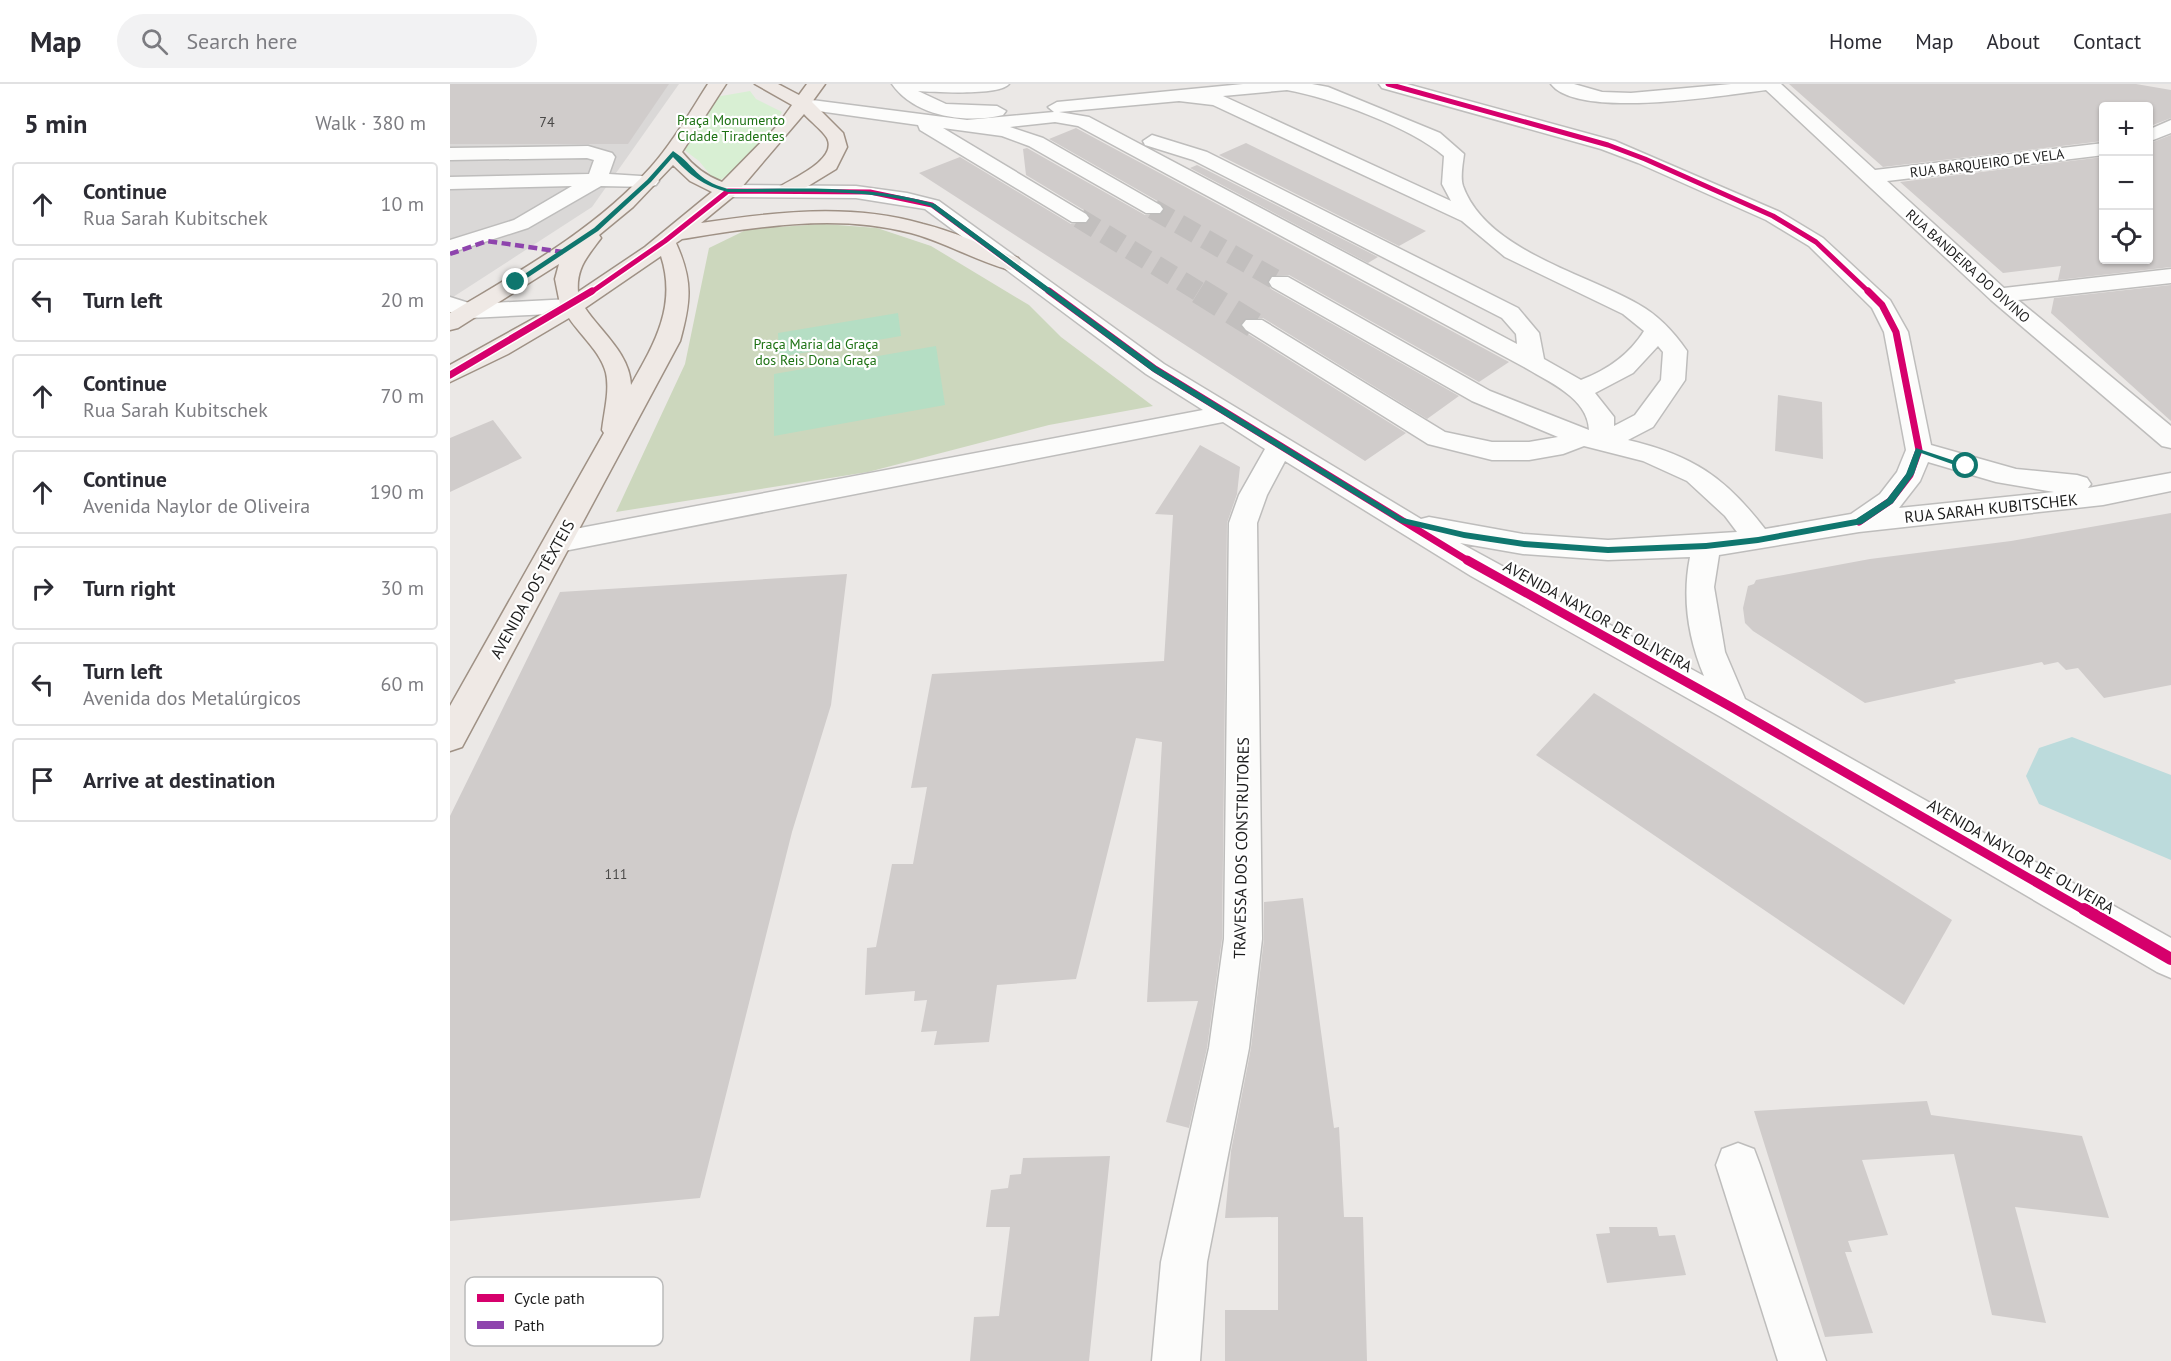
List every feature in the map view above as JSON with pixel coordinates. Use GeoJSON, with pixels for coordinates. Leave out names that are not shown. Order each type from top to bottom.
{"type":"FeatureCollection","features":[{"type":"Feature","properties":{"kind":"main road"},"geometry":{"type":"LineString","coordinates":[[571,306],[566,286],[570,265],[596,230],[649,181],[673,153],[717,84]]}},
{"type":"Feature","properties":{"kind":"main road"},"geometry":{"type":"LineString","coordinates":[[764,84],[804,104],[836,137],[838,147],[829,165],[788,190]]}},
{"type":"Feature","properties":{"kind":"main road"},"geometry":{"type":"LineString","coordinates":[[450,375],[571,306],[670,237],[728,190],[782,134],[816,84]]}},
{"type":"Feature","properties":{"kind":"main road"},"geometry":{"type":"LineString","coordinates":[[673,153],[696,177],[709,185],[728,190]]}},
{"type":"Feature","properties":{"kind":"main road"},"geometry":{"type":"LineString","coordinates":[[670,237],[778,218],[843,216],[918,229],[1010,263]]}},
{"type":"Feature","properties":{"kind":"main road"},"geometry":{"type":"LineString","coordinates":[[456,313],[596,230]]}},
{"type":"Feature","properties":{"kind":"main road","name":"AVENIDA DOS TÊXTEIS"},"geometry":{"type":"LineString","coordinates":[[450,738],[668,341],[680,305],[679,273],[670,237]]}},
{"type":"Feature","properties":{"kind":"main road","name":"AVENIDA DOS TÊXTEIS"},"geometry":{"type":"LineString","coordinates":[[571,306],[609,354],[618,373],[615,441]]}},
{"type":"Feature","properties":{"kind":"street"},"geometry":{"type":"LineString","coordinates":[[903,84],[918,88],[944,88],[1000,84]]}},
{"type":"Feature","properties":{"kind":"street"},"geometry":{"type":"LineString","coordinates":[[903,84],[912,98],[931,107],[967,113],[1182,96],[1238,88],[1287,85],[1322,92],[1433,137],[1454,154],[1452,184]]}},
{"type":"Feature","properties":{"kind":"street"},"geometry":{"type":"LineString","coordinates":[[1388,84],[1608,146],[1773,216],[1816,242],[1882,305],[1896,332],[1919,450],[1910,474],[1890,501],[1859,522]]}},
{"type":"Feature","properties":{"kind":"street"},"geometry":{"type":"LineString","coordinates":[[1560,84],[1574,93],[1597,98],[1624,99],[1771,84]]}},
{"type":"Feature","properties":{"kind":"street","name":"RUA BANDEIRA DO DIVINO"},"geometry":{"type":"LineString","coordinates":[[1771,84],[1999,295],[2171,441]]}},
{"type":"Feature","properties":{"kind":"street"},"geometry":{"type":"LineString","coordinates":[[1238,88],[1288,98],[1310,107]]}},
{"type":"Feature","properties":{"kind":"street"},"geometry":{"type":"LineString","coordinates":[[1182,96],[1218,100],[1469,217],[1513,252],[1631,309],[1657,329],[1675,351],[1673,381],[1644,421],[1592,440],[1529,451],[1492,451],[1437,438],[1254,325]]}},
{"type":"Feature","properties":{"kind":"street"},"geometry":{"type":"LineString","coordinates":[[804,104],[916,121],[970,125],[1005,131],[1036,142],[1153,210]]}},
{"type":"Feature","properties":{"kind":"street"},"geometry":{"type":"LineString","coordinates":[[970,125],[1055,117],[1083,121],[1106,132],[1533,362],[1579,390],[1601,417],[1592,440]]}},
{"type":"Feature","properties":{"kind":"street"},"geometry":{"type":"LineString","coordinates":[[916,121],[942,134],[1079,218]]}},
{"type":"Feature","properties":{"kind":"street"},"geometry":{"type":"LineString","coordinates":[[2153,135],[2171,126]]}},
{"type":"Feature","properties":{"kind":"street"},"geometry":{"type":"LineString","coordinates":[[1106,132],[1164,143],[1200,156],[1510,313],[1527,333],[1533,362]]}},
{"type":"Feature","properties":{"kind":"street","name":"RUA BARQUEIRO DE VELA"},"geometry":{"type":"LineString","coordinates":[[1870,177],[2099,149]]}},
{"type":"Feature","properties":{"kind":"street"},"geometry":{"type":"LineString","coordinates":[[450,154],[588,152],[605,158],[597,180],[521,224],[450,247]]}},
{"type":"Feature","properties":{"kind":"street"},"geometry":{"type":"LineString","coordinates":[[1431,161],[1452,184],[1469,217]]}},
{"type":"Feature","properties":{"kind":"street"},"geometry":{"type":"LineString","coordinates":[[450,183],[649,181]]}},
{"type":"Feature","properties":{"kind":"street","name":"AVENIDA NAYLOR DE OLIVEIRA"},"geometry":{"type":"LineString","coordinates":[[728,190],[870,192],[908,198],[932,205],[1155,369],[1481,569],[1733,708],[2171,959]]}},
{"type":"Feature","properties":{"kind":"street"},"geometry":{"type":"LineString","coordinates":[[1999,295],[2171,276]]}},
{"type":"Feature","properties":{"kind":"street"},"geometry":{"type":"LineString","coordinates":[[1280,282],[1481,396],[1592,440],[1651,454],[1697,475],[1735,509],[1758,540]]}},
{"type":"Feature","properties":{"kind":"street"},"geometry":{"type":"LineString","coordinates":[[456,313],[571,306]]}},
{"type":"Feature","properties":{"kind":"street"},"geometry":{"type":"LineString","coordinates":[[1579,390],[1608,380],[1634,363],[1657,329]]}},
{"type":"Feature","properties":{"kind":"street"},"geometry":{"type":"LineString","coordinates":[[559,542],[1227,413]]}},
{"type":"Feature","properties":{"kind":"street","name":"TRAVESSA DOS CONSTRUTORES"},"geometry":{"type":"LineString","coordinates":[[1176,1361],[1184,1262],[1229,1048],[1243,939],[1243,523],[1253,495],[1280,446]]}},
{"type":"Feature","properties":{"kind":"street","name":"RUA SARAH KUBITSCHEK"},"geometry":{"type":"LineString","coordinates":[[1919,450],[1966,466],[2011,477],[2066,484],[2162,483]]}},
{"type":"Feature","properties":{"kind":"street","name":"RUA SARAH KUBITSCHEK"},"geometry":{"type":"LineString","coordinates":[[1401,520],[1464,535],[1524,544],[1608,550],[1706,546],[1758,540],[1859,522],[2103,496],[2162,483]]}},
{"type":"Feature","properties":{"kind":"street"},"geometry":{"type":"LineString","coordinates":[[1706,546],[1699,586],[1708,652],[1733,708]]}},
{"type":"Feature","properties":{"kind":"street"},"geometry":{"type":"LineString","coordinates":[[1738,1165],[1802,1361]]}},
{"type":"Feature","properties":{"kind":"shaded area"},"geometry":{"type":"Polygon","coordinates":[[[450,84],[679,84],[592,207],[450,299],[450,84]]]}},
{"type":"Feature","properties":{"kind":"green space","name":"Praça Monumento Cidade Tiradentes"},"geometry":{"type":"Polygon","coordinates":[[[750,91],[756,99],[782,112],[757,151],[717,183],[699,161],[679,146],[710,98],[750,91]]]}},
{"type":"Feature","properties":{"kind":"green space","name":"Praça Maria da Graça dos Reis Dona Graça"},"geometry":{"type":"Polygon","coordinates":[[[824,224],[877,228],[931,246],[1029,305],[1061,337],[1153,406],[1049,425],[868,472],[616,512],[685,364],[709,248],[748,229],[824,224]]]}},
{"type":"Feature","properties":{"kind":"green space"},"geometry":{"type":"Polygon","coordinates":[[[898,313],[901,336],[779,357],[778,333],[898,313]]]}},
{"type":"Feature","properties":{"kind":"green space"},"geometry":{"type":"Polygon","coordinates":[[[936,346],[945,405],[774,436],[774,374],[936,346]]]}},
{"type":"Feature","properties":{"kind":"building"},"geometry":{"type":"Polygon","coordinates":[[[450,84],[669,84],[628,144],[450,144],[450,84]]]}},
{"type":"Feature","properties":{"kind":"building"},"geometry":{"type":"Polygon","coordinates":[[[1789,84],[2136,84],[2171,90],[2171,118],[2153,125],[2153,102],[2099,102],[2099,141],[1883,167],[1789,84]]]}},
{"type":"Feature","properties":{"kind":"building"},"geometry":{"type":"Polygon","coordinates":[[[1076,128],[1509,362],[1479,382],[1289,275],[1270,276],[1267,283],[1271,289],[1459,396],[1427,419],[1263,318],[1244,319],[1240,325],[1245,332],[1406,433],[1365,461],[919,173],[960,157],[1071,224],[1088,223],[1091,218],[1087,212],[1026,175],[1023,149],[1027,148],[1145,215],[1162,214],[1165,209],[1161,203],[1049,139],[1076,128]]]}},
{"type":"Feature","properties":{"kind":"building"},"geometry":{"type":"Polygon","coordinates":[[[2171,135],[2171,267],[2058,280],[2061,266],[2003,273],[1900,182],[2099,157],[2099,264],[2153,264],[2153,142],[2171,135]]]}},
{"type":"Feature","properties":{"kind":"building"},"geometry":{"type":"Polygon","coordinates":[[[1246,143],[1426,231],[1399,246],[1219,155],[1246,143]]]}},
{"type":"Feature","properties":{"kind":"building"},"geometry":{"type":"Polygon","coordinates":[[[1197,165],[1378,257],[1368,263],[1190,168],[1197,165]]]}},
{"type":"Feature","properties":{"kind":"building"},"geometry":{"type":"Polygon","coordinates":[[[2171,285],[2171,421],[2051,313],[2054,298],[2171,285]]]}},
{"type":"Feature","properties":{"kind":"building"},"geometry":{"type":"Polygon","coordinates":[[[1778,395],[1822,402],[1823,459],[1775,451],[1778,395]]]}},
{"type":"Feature","properties":{"kind":"building"},"geometry":{"type":"Polygon","coordinates":[[[493,420],[522,458],[450,492],[450,438],[493,420]]]}},
{"type":"Feature","properties":{"kind":"building"},"geometry":{"type":"Polygon","coordinates":[[[1200,445],[1240,467],[1237,494],[1227,523],[1222,939],[1207,1048],[1189,1128],[1166,1122],[1198,1001],[1147,1002],[1162,742],[1136,738],[1076,979],[997,985],[989,1042],[934,1045],[937,1031],[921,1032],[927,1000],[914,1001],[915,991],[865,995],[867,948],[876,947],[892,864],[913,864],[927,787],[911,788],[932,674],[1164,661],[1173,515],[1155,514],[1200,445]]]}},
{"type":"Feature","properties":{"kind":"building"},"geometry":{"type":"Polygon","coordinates":[[[2171,513],[2171,685],[2104,698],[2078,668],[2066,670],[2058,662],[2044,665],[2042,662],[1954,680],[1956,683],[1865,703],[1753,631],[1745,623],[1743,608],[1748,586],[1754,584],[1756,580],[1870,559],[2011,541],[2171,513]]]}},
{"type":"Feature","properties":{"kind":"building"},"geometry":{"type":"Polygon","coordinates":[[[847,574],[831,705],[792,832],[700,1198],[450,1221],[450,816],[560,592],[847,574]]]}},
{"type":"Feature","properties":{"kind":"building"},"geometry":{"type":"Polygon","coordinates":[[[1594,693],[1952,920],[1904,1005],[1536,755],[1594,693]]]}},
{"type":"Feature","properties":{"kind":"building"},"geometry":{"type":"Polygon","coordinates":[[[1303,898],[1334,1128],[1339,1127],[1344,1217],[1363,1217],[1367,1361],[1225,1361],[1225,1310],[1278,1310],[1278,1217],[1225,1218],[1231,1151],[1251,1048],[1264,939],[1264,902],[1303,898]]]}},
{"type":"Feature","properties":{"kind":"building"},"geometry":{"type":"Polygon","coordinates":[[[1927,1101],[1931,1115],[2082,1136],[2109,1218],[2015,1207],[2046,1323],[1992,1315],[1954,1154],[1862,1160],[1888,1235],[1848,1241],[1852,1252],[1845,1252],[1873,1333],[1825,1337],[1754,1111],[1927,1101]]]}},
{"type":"Feature","properties":{"kind":"building"},"geometry":{"type":"Polygon","coordinates":[[[1110,1156],[1089,1361],[970,1361],[974,1317],[999,1316],[1010,1227],[986,1227],[991,1190],[1008,1188],[1010,1175],[1021,1174],[1023,1158],[1110,1156]]]}},
{"type":"Feature","properties":{"kind":"building"},"geometry":{"type":"Polygon","coordinates":[[[1609,1227],[1657,1227],[1659,1236],[1675,1235],[1686,1275],[1607,1283],[1596,1234],[1610,1233],[1609,1227]]]}},
{"type":"Feature","properties":{"kind":"waterway"},"geometry":{"type":"LineString","coordinates":[[2072,776],[2171,818]]}},
{"type":"Feature","properties":{"kind":"tunnel"},"geometry":{"type":"LineString","coordinates":[[1153,209],[1280,282]]}},
{"type":"Feature","properties":{"kind":"tunnel"},"geometry":{"type":"LineString","coordinates":[[1079,218],[1201,293]]}},
{"type":"Feature","properties":{"kind":"tunnel"},"geometry":{"type":"LineString","coordinates":[[1199,291],[1254,325]]}},
{"type":"Feature","properties":{"kind":"marked path"},"geometry":{"type":"LineString","coordinates":[[450,254],[487,241],[563,252]]}},
{"type":"Feature","properties":{"kind":"cycle path"},"geometry":{"type":"LineString","coordinates":[[1388,84],[1608,145],[1645,159],[1773,216],[1816,242],[1852,275],[1882,305],[1896,332],[1919,450],[1910,475],[1890,501],[1859,522]]}},
{"type":"Feature","properties":{"kind":"cycle path"},"geometry":{"type":"LineString","coordinates":[[450,375],[571,306],[665,241],[728,191],[870,192],[908,198],[932,205],[1155,369],[1481,569],[1733,708],[2171,959]]}},
{"type":"Feature","properties":{"kind":"route"},"geometry":{"type":"LineString","coordinates":[[516,282],[596,230],[649,181],[673,153],[683,167],[696,177],[709,185],[728,190],[870,192],[908,198],[932,205],[1155,369],[1401,520],[1464,535],[1524,544],[1608,550],[1706,546],[1758,540],[1859,522],[1890,501],[1910,474],[1919,450],[1966,466]]}}]}
